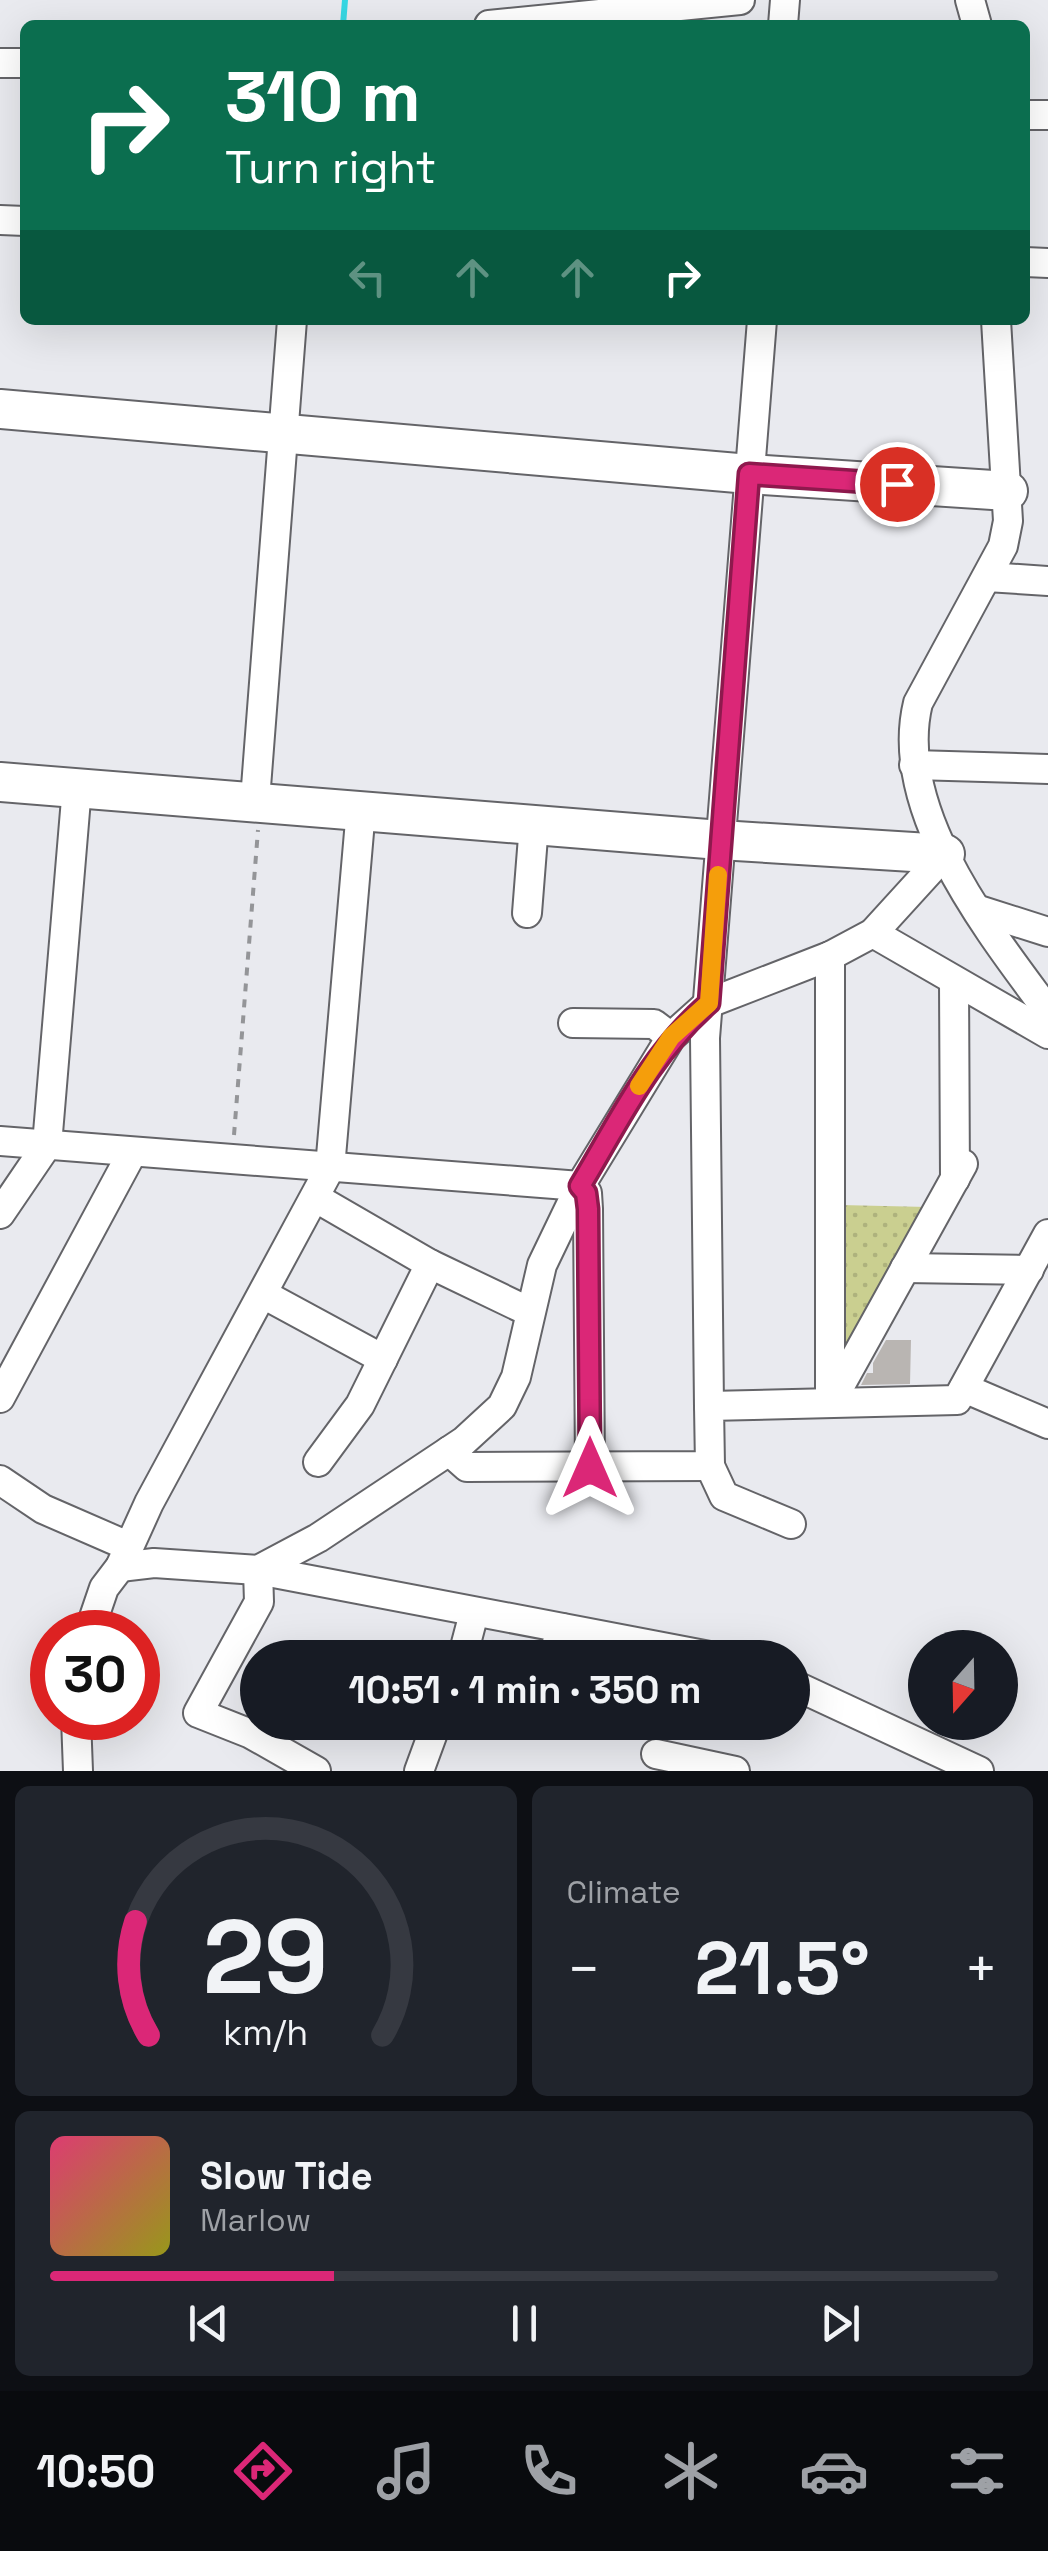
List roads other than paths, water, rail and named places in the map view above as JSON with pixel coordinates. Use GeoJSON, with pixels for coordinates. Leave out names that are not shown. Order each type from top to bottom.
{"type":"FeatureCollection","features":[{"type":"Feature","properties":{"kind":"street"},"geometry":{"type":"LineString","coordinates":[[540,20],[740,0]]}},
{"type":"Feature","properties":{"kind":"street"},"geometry":{"type":"LineString","coordinates":[[258,800],[292,325]]}},
{"type":"Feature","properties":{"kind":"street"},"geometry":{"type":"LineString","coordinates":[[762,325],[705,1038],[708,1406],[710,1466],[724,1496],[791,1524]]}},
{"type":"Feature","properties":{"kind":"street"},"geometry":{"type":"LineString","coordinates":[[996,325],[1008,491],[1003,546],[918,703],[912,731],[914,766],[945,854],[1048,1011]]}},
{"type":"Feature","properties":{"kind":"street"},"geometry":{"type":"LineString","coordinates":[[0,408],[749,474],[1008,491]]}},
{"type":"Feature","properties":{"kind":"street"},"geometry":{"type":"LineString","coordinates":[[987,576],[1048,580]]}},
{"type":"Feature","properties":{"kind":"street"},"geometry":{"type":"LineString","coordinates":[[914,766],[1048,768]]}},
{"type":"Feature","properties":{"kind":"street"},"geometry":{"type":"LineString","coordinates":[[0,782],[362,808],[720,840],[945,854]]}},
{"type":"Feature","properties":{"kind":"street"},"geometry":{"type":"LineString","coordinates":[[0,1214],[46,1145],[76,787]]}},
{"type":"Feature","properties":{"kind":"street"},"geometry":{"type":"LineString","coordinates":[[96,1610],[104,1588],[330,1168],[362,808]]}},
{"type":"Feature","properties":{"kind":"street"},"geometry":{"type":"LineString","coordinates":[[527,913],[534,824]]}},
{"type":"Feature","properties":{"kind":"street"},"geometry":{"type":"LineString","coordinates":[[258,1570],[318,1538],[449,1451],[482,1426],[508,1397],[542,1265],[580,1186],[671,1037],[709,1003],[830,956],[873,934],[945,854]]}},
{"type":"Feature","properties":{"kind":"street"},"geometry":{"type":"LineString","coordinates":[[979,910],[1048,932]]}},
{"type":"Feature","properties":{"kind":"street"},"geometry":{"type":"LineString","coordinates":[[873,934],[1048,1034]]}},
{"type":"Feature","properties":{"kind":"street"},"geometry":{"type":"LineString","coordinates":[[830,956],[830,1403]]}},
{"type":"Feature","properties":{"kind":"street"},"geometry":{"type":"LineString","coordinates":[[830,1403],[959,1171],[954,982]]}},
{"type":"Feature","properties":{"kind":"street"},"geometry":{"type":"LineString","coordinates":[[573,1022],[654,1024],[671,1037]]}},
{"type":"Feature","properties":{"kind":"street"},"geometry":{"type":"LineString","coordinates":[[0,1141],[580,1186],[586,1193],[588,1209],[590,1468]]}},
{"type":"Feature","properties":{"kind":"street"},"geometry":{"type":"LineString","coordinates":[[0,1398],[132,1153]]}},
{"type":"Feature","properties":{"kind":"street"},"geometry":{"type":"LineString","coordinates":[[316,1198],[430,1264],[528,1310]]}},
{"type":"Feature","properties":{"kind":"street"},"geometry":{"type":"LineString","coordinates":[[708,1406],[958,1400],[1048,1234]]}},
{"type":"Feature","properties":{"kind":"street"},"geometry":{"type":"LineString","coordinates":[[318,1462],[360,1405],[430,1264]]}},
{"type":"Feature","properties":{"kind":"street"},"geometry":{"type":"LineString","coordinates":[[906,1268],[1029,1270]]}},
{"type":"Feature","properties":{"kind":"street"},"geometry":{"type":"LineString","coordinates":[[264,1294],[383,1359]]}},
{"type":"Feature","properties":{"kind":"street"},"geometry":{"type":"LineString","coordinates":[[964,1388],[1048,1424]]}},
{"type":"Feature","properties":{"kind":"street"},"geometry":{"type":"LineString","coordinates":[[449,1451],[467,1467],[710,1466]]}},
{"type":"Feature","properties":{"kind":"street"},"geometry":{"type":"LineString","coordinates":[[0,1480],[124,1557],[258,1570],[625,1640]]}},
{"type":"Feature","properties":{"kind":"street"},"geometry":{"type":"LineString","coordinates":[[258,1570],[259,1602],[198,1713],[250,1734],[309,1769]]}},
{"type":"Feature","properties":{"kind":"street"},"geometry":{"type":"LineString","coordinates":[[467,1640],[474,1613]]}},
{"type":"Feature","properties":{"kind":"street"},"geometry":{"type":"LineString","coordinates":[[558,1640],[562,1628]]}},
{"type":"Feature","properties":{"kind":"street"},"geometry":{"type":"LineString","coordinates":[[810,1694],[930,1760],[979,1771]]}},
{"type":"Feature","properties":{"kind":"street"},"geometry":{"type":"LineString","coordinates":[[77,1740],[78,1771]]}},
{"type":"Feature","properties":{"kind":"street"},"geometry":{"type":"LineString","coordinates":[[419,1771],[430,1740]]}},
{"type":"Feature","properties":{"kind":"street"},"geometry":{"type":"LineString","coordinates":[[656,1754],[735,1771]]}},
{"type":"Feature","properties":{"kind":"waterway"},"geometry":{"type":"LineString","coordinates":[[343,20],[345,0]]}}]}
